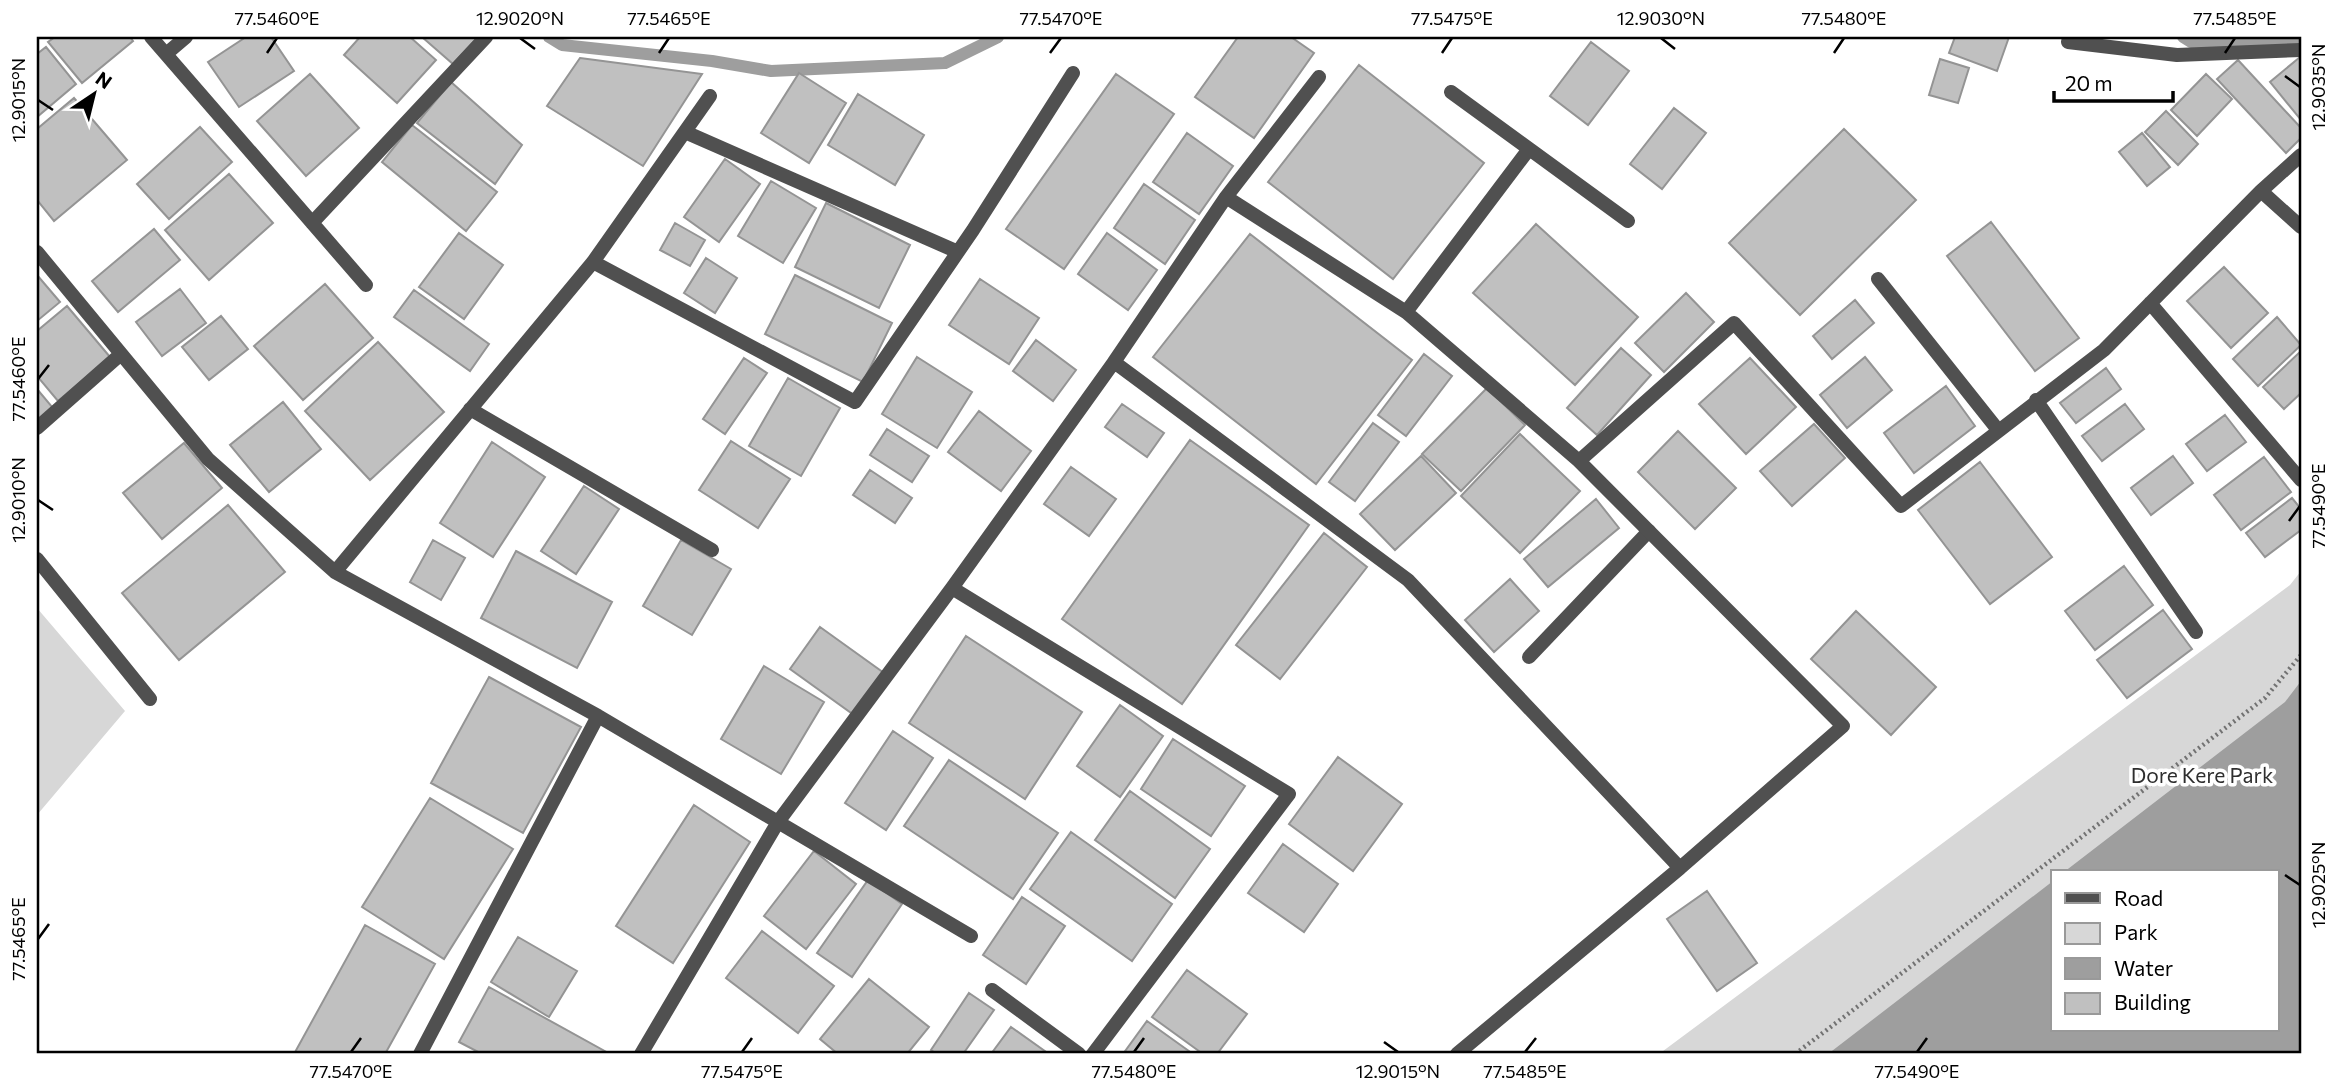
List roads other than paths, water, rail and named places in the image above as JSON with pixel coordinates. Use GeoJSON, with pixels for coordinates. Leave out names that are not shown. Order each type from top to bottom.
{"type":"FeatureCollection","features":[{"type":"Feature","properties":{"kind":"street"},"geometry":{"type":"LineString","coordinates":[[151,37],[366,285]]}},
{"type":"Feature","properties":{"kind":"street"},"geometry":{"type":"LineString","coordinates":[[166,54],[186,37]]}},
{"type":"Feature","properties":{"kind":"street"},"geometry":{"type":"LineString","coordinates":[[312,223],[486,37]]}},
{"type":"Feature","properties":{"kind":"street"},"geometry":{"type":"LineString","coordinates":[[2068,42],[2177,55],[2301,50]]}},
{"type":"Feature","properties":{"kind":"street"},"geometry":{"type":"LineString","coordinates":[[593,262],[855,402],[958,252],[1073,73]]}},
{"type":"Feature","properties":{"kind":"street"},"geometry":{"type":"LineString","coordinates":[[641,1054],[778,822],[1114,362],[1226,197],[1319,77]]}},
{"type":"Feature","properties":{"kind":"street"},"geometry":{"type":"LineString","coordinates":[[1451,92],[1628,221]]}},
{"type":"Feature","properties":{"kind":"street"},"geometry":{"type":"LineString","coordinates":[[335,572],[593,262],[710,96]]}},
{"type":"Feature","properties":{"kind":"street"},"geometry":{"type":"LineString","coordinates":[[685,132],[958,252]]}},
{"type":"Feature","properties":{"kind":"street"},"geometry":{"type":"LineString","coordinates":[[1406,312],[1528,149]]}},
{"type":"Feature","properties":{"kind":"street"},"geometry":{"type":"LineString","coordinates":[[1579,461],[1734,323],[1901,506],[2104,350],[2261,191],[2301,155]]}},
{"type":"Feature","properties":{"kind":"street"},"geometry":{"type":"LineString","coordinates":[[2261,191],[2301,226]]}},
{"type":"Feature","properties":{"kind":"street"},"geometry":{"type":"LineString","coordinates":[[1226,197],[1406,312],[1579,461],[1843,726],[1680,868],[1457,1054]]}},
{"type":"Feature","properties":{"kind":"street"},"geometry":{"type":"LineString","coordinates":[[37,252],[208,459],[335,572],[598,716],[971,936]]}},
{"type":"Feature","properties":{"kind":"street"},"geometry":{"type":"LineString","coordinates":[[1878,279],[1998,430]]}},
{"type":"Feature","properties":{"kind":"street"},"geometry":{"type":"LineString","coordinates":[[2150,303],[2301,480]]}},
{"type":"Feature","properties":{"kind":"street"},"geometry":{"type":"LineString","coordinates":[[37,428],[121,354]]}},
{"type":"Feature","properties":{"kind":"street"},"geometry":{"type":"LineString","coordinates":[[1114,362],[1408,580],[1680,868]]}},
{"type":"Feature","properties":{"kind":"street"},"geometry":{"type":"LineString","coordinates":[[2036,400],[2196,632]]}},
{"type":"Feature","properties":{"kind":"street"},"geometry":{"type":"LineString","coordinates":[[470,409],[712,550]]}},
{"type":"Feature","properties":{"kind":"street"},"geometry":{"type":"LineString","coordinates":[[1528,657],[1649,531]]}},
{"type":"Feature","properties":{"kind":"street"},"geometry":{"type":"LineString","coordinates":[[37,559],[150,699]]}},
{"type":"Feature","properties":{"kind":"street"},"geometry":{"type":"LineString","coordinates":[[951,588],[1289,794],[1093,1054]]}},
{"type":"Feature","properties":{"kind":"street"},"geometry":{"type":"LineString","coordinates":[[420,1054],[598,716]]}},
{"type":"Feature","properties":{"kind":"street"},"geometry":{"type":"LineString","coordinates":[[992,990],[1079,1054]]}},
{"type":"Feature","properties":{"kind":"water"},"geometry":{"type":"Polygon","coordinates":[[[2301,681],[2301,1054],[1828,1054],[2051,883],[2051,1032],[2278,1032],[2278,870],[2067,870],[2285,702],[2301,681]]]}},
{"type":"Feature","properties":{"kind":"waterway"},"geometry":{"type":"LineString","coordinates":[[549,37],[562,45],[712,61],[771,71],[945,63],[998,37]]}},
{"type":"Feature","properties":{"kind":"waterway"},"geometry":{"type":"LineString","coordinates":[[2183,37],[2191,42],[2301,39]]}},
{"type":"Feature","properties":{"kind":"park label","name":"Dore Kere Park"},"geometry":{"type":"Point","coordinates":[2202,774]}}]}
